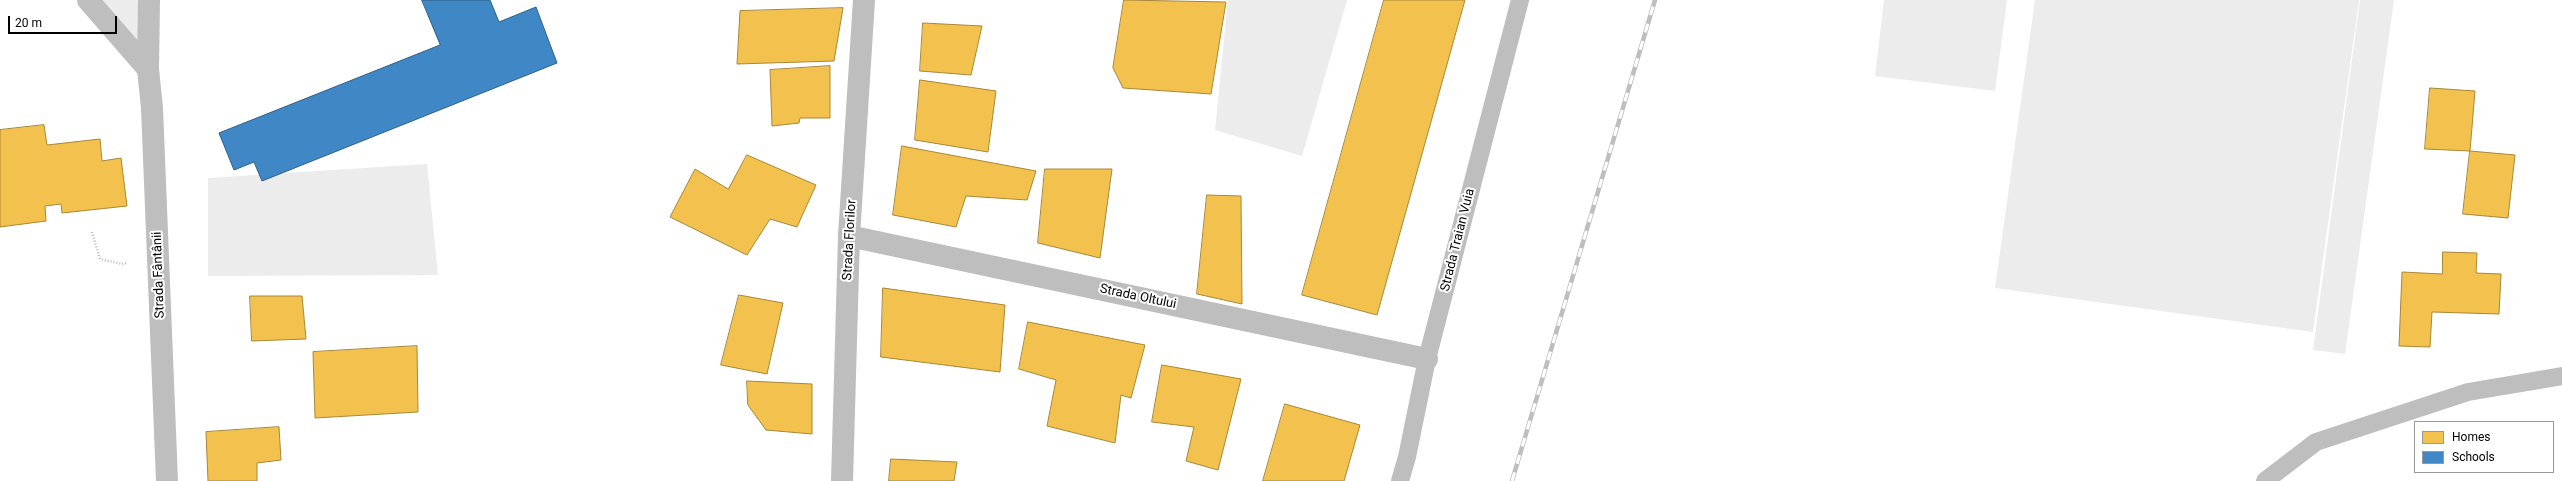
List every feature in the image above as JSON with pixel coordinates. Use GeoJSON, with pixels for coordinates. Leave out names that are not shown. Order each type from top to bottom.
{"type":"FeatureCollection","features":[{"type":"Feature","properties":{"kind":"street"},"geometry":{"type":"LineString","coordinates":[[88,0],[148,69]]}},
{"type":"Feature","properties":{"kind":"street","name":"Strada Fântânii"},"geometry":{"type":"LineString","coordinates":[[149,0],[148,69],[152,116],[168,481]]}},
{"type":"Feature","properties":{"kind":"street","name":"Strada Florilor"},"geometry":{"type":"LineString","coordinates":[[842,481],[849,236],[864,0]]}},
{"type":"Feature","properties":{"kind":"street","name":"Strada Oltului"},"geometry":{"type":"LineString","coordinates":[[849,236],[1427,359]]}},
{"type":"Feature","properties":{"kind":"lane","name":"Strada Traian Vuia"},"geometry":{"type":"LineString","coordinates":[[1400,481],[1407,457],[1427,359],[1520,0]]}},
{"type":"Feature","properties":{"kind":"lane"},"geometry":{"type":"LineString","coordinates":[[2265,481],[2316,442],[2468,392],[2562,376]]}},
{"type":"Feature","properties":{"kind":"shaded area"},"geometry":{"type":"Polygon","coordinates":[[[97,0],[141,0],[141,47],[97,0]]]}},
{"type":"Feature","properties":{"kind":"shaded area"},"geometry":{"type":"Polygon","coordinates":[[[1228,0],[1347,0],[1302,156],[1215,130],[1228,0]]]}},
{"type":"Feature","properties":{"kind":"shaded area"},"geometry":{"type":"Polygon","coordinates":[[[1884,0],[2007,0],[1995,91],[1875,76],[1884,0]]]}},
{"type":"Feature","properties":{"kind":"shaded area"},"geometry":{"type":"Polygon","coordinates":[[[2035,0],[2359,0],[2313,332],[1995,288],[2035,0]]]}},
{"type":"Feature","properties":{"kind":"shaded area"},"geometry":{"type":"Polygon","coordinates":[[[2360,0],[2394,0],[2345,354],[2313,350],[2360,0]]]}},
{"type":"Feature","properties":{"kind":"shaded area"},"geometry":{"type":"Polygon","coordinates":[[[427,164],[438,275],[208,276],[208,178],[427,164]]]}},
{"type":"Feature","properties":{"kind":"building: Homes"},"geometry":{"type":"Polygon","coordinates":[[[1124,0],[1226,2],[1211,94],[1123,88],[1113,68],[1124,0]]]}},
{"type":"Feature","properties":{"kind":"building: Homes"},"geometry":{"type":"Polygon","coordinates":[[[1384,0],[1465,0],[1377,315],[1302,295],[1384,0]]]}},
{"type":"Feature","properties":{"kind":"building: Homes"},"geometry":{"type":"Polygon","coordinates":[[[843,8],[834,61],[737,64],[740,11],[843,8]]]}},
{"type":"Feature","properties":{"kind":"building: Homes"},"geometry":{"type":"Polygon","coordinates":[[[923,23],[982,26],[971,75],[920,71],[923,23]]]}},
{"type":"Feature","properties":{"kind":"building: Homes"},"geometry":{"type":"Polygon","coordinates":[[[830,66],[830,118],[800,118],[799,123],[772,126],[770,70],[830,66]]]}},
{"type":"Feature","properties":{"kind":"building: Homes"},"geometry":{"type":"Polygon","coordinates":[[[920,80],[996,91],[988,152],[915,140],[920,80]]]}},
{"type":"Feature","properties":{"kind":"building: Homes"},"geometry":{"type":"Polygon","coordinates":[[[2430,88],[2475,91],[2470,151],[2425,149],[2430,88]]]}},
{"type":"Feature","properties":{"kind":"building: Homes"},"geometry":{"type":"Polygon","coordinates":[[[44,125],[47,145],[100,139],[102,161],[121,158],[127,206],[62,213],[61,204],[45,206],[46,221],[0,227],[0,130],[44,125]]]}},
{"type":"Feature","properties":{"kind":"building: Homes"},"geometry":{"type":"Polygon","coordinates":[[[902,146],[1036,171],[1027,200],[966,196],[956,227],[893,215],[902,146]]]}},
{"type":"Feature","properties":{"kind":"building: Homes"},"geometry":{"type":"Polygon","coordinates":[[[2470,151],[2515,155],[2508,218],[2463,214],[2470,151]]]}},
{"type":"Feature","properties":{"kind":"building: Homes"},"geometry":{"type":"Polygon","coordinates":[[[747,155],[816,185],[797,227],[770,219],[747,255],[670,217],[695,169],[728,189],[747,155]]]}},
{"type":"Feature","properties":{"kind":"building: Homes"},"geometry":{"type":"Polygon","coordinates":[[[1045,169],[1112,169],[1100,258],[1038,243],[1045,169]]]}},
{"type":"Feature","properties":{"kind":"building: Homes"},"geometry":{"type":"Polygon","coordinates":[[[1207,195],[1241,196],[1242,304],[1197,294],[1207,195]]]}},
{"type":"Feature","properties":{"kind":"building: Homes"},"geometry":{"type":"Polygon","coordinates":[[[2443,252],[2477,253],[2476,273],[2501,274],[2499,314],[2432,312],[2430,347],[2399,346],[2402,272],[2442,274],[2443,252]]]}},
{"type":"Feature","properties":{"kind":"building: Homes"},"geometry":{"type":"Polygon","coordinates":[[[883,288],[1005,305],[1000,372],[881,357],[883,288]]]}},
{"type":"Feature","properties":{"kind":"building: Homes"},"geometry":{"type":"Polygon","coordinates":[[[739,295],[783,303],[767,374],[721,365],[739,295]]]}},
{"type":"Feature","properties":{"kind":"building: Homes"},"geometry":{"type":"Polygon","coordinates":[[[250,296],[302,296],[306,339],[252,341],[250,296]]]}},
{"type":"Feature","properties":{"kind":"building: Homes"},"geometry":{"type":"Polygon","coordinates":[[[1028,322],[1145,345],[1131,398],[1121,395],[1115,443],[1047,426],[1056,380],[1019,369],[1028,322]]]}},
{"type":"Feature","properties":{"kind":"building: Homes"},"geometry":{"type":"Polygon","coordinates":[[[417,346],[418,412],[315,418],[313,352],[417,346]]]}},
{"type":"Feature","properties":{"kind":"building: Homes"},"geometry":{"type":"Polygon","coordinates":[[[1162,365],[1241,379],[1218,470],[1186,461],[1194,427],[1152,422],[1162,365]]]}},
{"type":"Feature","properties":{"kind":"building: Homes"},"geometry":{"type":"Polygon","coordinates":[[[747,381],[812,384],[812,434],[766,430],[748,405],[747,381]]]}},
{"type":"Feature","properties":{"kind":"building: Homes"},"geometry":{"type":"Polygon","coordinates":[[[1285,404],[1360,425],[1344,481],[1263,481],[1285,404]]]}},
{"type":"Feature","properties":{"kind":"building: Homes"},"geometry":{"type":"Polygon","coordinates":[[[279,427],[281,460],[257,463],[257,481],[208,481],[206,432],[279,427]]]}},
{"type":"Feature","properties":{"kind":"building: Homes"},"geometry":{"type":"Polygon","coordinates":[[[891,459],[957,462],[954,481],[889,481],[891,459]]]}},
{"type":"Feature","properties":{"kind":"building: Schools"},"geometry":{"type":"Polygon","coordinates":[[[422,0],[490,0],[499,22],[536,7],[557,63],[262,181],[254,162],[234,170],[219,133],[440,45],[422,0]]]}},
{"type":"Feature","properties":{"kind":"railway"},"geometry":{"type":"LineString","coordinates":[[1512,481],[1655,0]]}}]}
